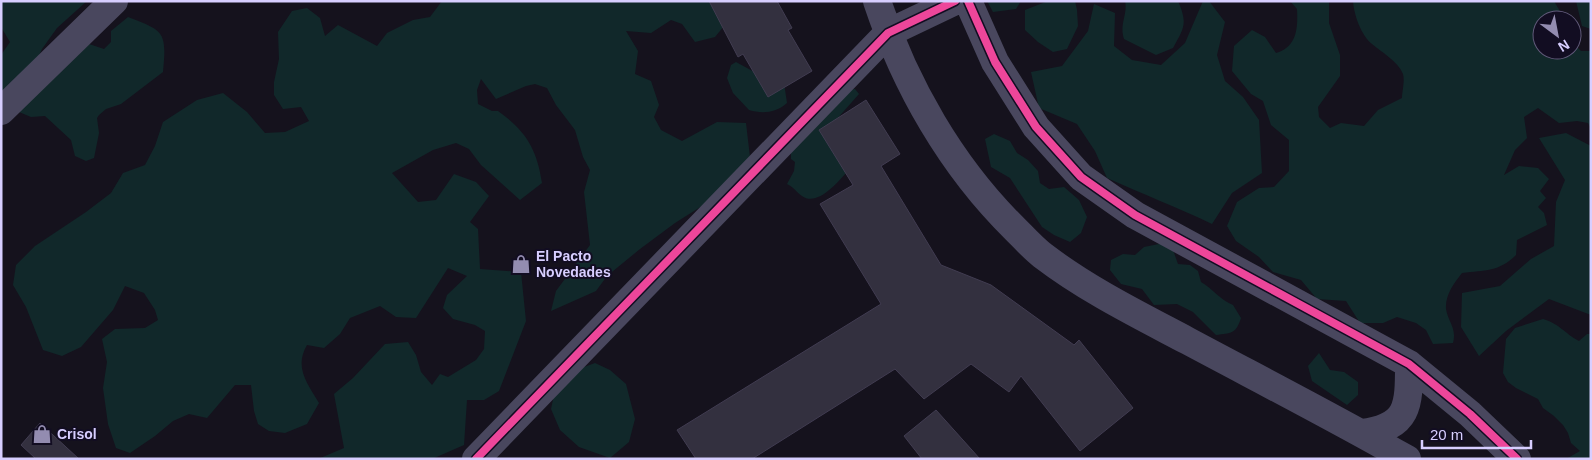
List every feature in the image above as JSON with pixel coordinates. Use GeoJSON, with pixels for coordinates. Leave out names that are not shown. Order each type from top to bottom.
{"type":"FeatureCollection","features":[{"type":"Feature","properties":{"kind":"street"},"geometry":{"type":"LineString","coordinates":[[1,111],[114,1]]}},
{"type":"Feature","properties":{"kind":"street"},"geometry":{"type":"LineString","coordinates":[[877,1],[888,34],[915,93],[942,138],[973,182],[1001,215],[1040,254],[1090,289],[1362,433],[1407,459]]}},
{"type":"Feature","properties":{"kind":"street"},"geometry":{"type":"LineString","coordinates":[[476,459],[888,34],[955,1]]}},
{"type":"Feature","properties":{"kind":"street"},"geometry":{"type":"LineString","coordinates":[[968,1],[995,62],[1036,127],[1081,177],[1135,216],[1408,364],[1470,414],[1517,459]]}},
{"type":"Feature","properties":{"kind":"street"},"geometry":{"type":"LineString","coordinates":[[1362,433],[1380,431],[1394,424],[1404,413],[1409,390],[1408,364]]}},
{"type":"Feature","properties":{"kind":"green space"},"geometry":{"type":"Polygon","coordinates":[[[1,1],[87,1],[57,28],[42,49],[29,77],[1,100],[1,55],[10,42],[1,27],[1,1]]]}},
{"type":"Feature","properties":{"kind":"green space"},"geometry":{"type":"Polygon","coordinates":[[[442,1],[715,1],[724,26],[715,37],[695,42],[682,24],[671,20],[651,33],[626,31],[638,51],[635,74],[651,81],[659,105],[654,117],[661,130],[682,141],[717,122],[746,123],[750,157],[705,204],[640,249],[607,276],[596,291],[551,311],[556,291],[590,245],[584,192],[590,170],[583,157],[575,130],[556,105],[547,88],[535,84],[496,99],[481,79],[477,90],[478,104],[492,111],[498,111],[508,118],[523,134],[537,160],[542,183],[520,200],[481,165],[469,149],[456,143],[433,150],[392,173],[418,202],[436,200],[454,174],[476,182],[489,196],[470,222],[478,229],[480,269],[521,272],[526,321],[499,391],[484,400],[467,400],[464,445],[432,459],[318,459],[344,448],[334,394],[353,378],[385,344],[408,342],[416,355],[421,372],[432,385],[440,374],[448,377],[476,360],[484,349],[485,331],[475,325],[453,319],[443,308],[447,295],[467,276],[448,268],[416,318],[396,317],[380,306],[350,318],[340,334],[324,348],[307,345],[303,353],[302,368],[307,382],[319,403],[307,424],[285,433],[269,431],[258,424],[254,411],[251,385],[235,385],[207,418],[189,414],[173,421],[130,453],[116,448],[108,424],[103,388],[107,362],[102,339],[115,329],[145,328],[158,320],[155,310],[144,293],[125,286],[113,310],[81,347],[62,356],[43,350],[26,307],[13,285],[16,265],[35,246],[111,193],[123,173],[145,165],[155,146],[163,122],[197,100],[223,93],[247,112],[265,133],[285,132],[309,121],[301,107],[283,109],[274,95],[274,82],[279,59],[278,32],[292,11],[307,8],[320,18],[325,36],[338,25],[377,46],[387,33],[413,20],[430,17],[442,1]]]}},
{"type":"Feature","properties":{"kind":"green space"},"geometry":{"type":"Polygon","coordinates":[[[987,1],[1021,1],[1016,9],[993,12],[987,1]]]}},
{"type":"Feature","properties":{"kind":"green space"},"geometry":{"type":"Polygon","coordinates":[[[1048,1],[1075,1],[1078,26],[1067,49],[1053,52],[1025,30],[1025,10],[1048,1]]]}},
{"type":"Feature","properties":{"kind":"green space"},"geometry":{"type":"Polygon","coordinates":[[[1125,1],[1178,1],[1184,21],[1180,35],[1173,48],[1156,55],[1124,39],[1122,29],[1126,6],[1125,1]]]}},
{"type":"Feature","properties":{"kind":"green space"},"geometry":{"type":"Polygon","coordinates":[[[1203,1],[1209,1],[1225,22],[1217,55],[1225,81],[1243,97],[1259,120],[1262,173],[1232,193],[1212,224],[1107,178],[1095,151],[1077,124],[1039,108],[1031,72],[1062,66],[1088,31],[1094,4],[1115,13],[1114,46],[1132,60],[1161,65],[1185,43],[1203,1]]]}},
{"type":"Feature","properties":{"kind":"green space"},"geometry":{"type":"Polygon","coordinates":[[[1290,1],[1329,1],[1329,23],[1340,55],[1340,76],[1318,107],[1319,117],[1330,128],[1341,123],[1364,126],[1378,110],[1402,98],[1404,83],[1401,69],[1368,40],[1361,30],[1353,1],[1554,1],[1559,10],[1532,10],[1532,60],[1582,60],[1582,51],[1591,51],[1591,129],[1588,123],[1577,121],[1559,123],[1538,108],[1524,117],[1527,138],[1515,150],[1504,175],[1519,166],[1538,168],[1549,179],[1540,191],[1546,198],[1538,207],[1544,213],[1547,225],[1517,240],[1516,255],[1504,265],[1462,273],[1451,290],[1446,304],[1447,314],[1454,333],[1453,343],[1433,344],[1426,330],[1416,323],[1397,317],[1383,323],[1360,323],[1346,301],[1317,299],[1301,280],[1273,272],[1259,257],[1236,241],[1227,226],[1237,202],[1259,188],[1274,187],[1289,171],[1289,140],[1271,125],[1263,101],[1251,94],[1232,71],[1234,46],[1252,30],[1265,37],[1276,53],[1283,50],[1295,36],[1297,9],[1290,1]]]}},
{"type":"Feature","properties":{"kind":"green space"},"geometry":{"type":"Polygon","coordinates":[[[1576,1],[1591,1],[1591,29],[1582,26],[1582,10],[1578,10],[1576,1]]]}},
{"type":"Feature","properties":{"kind":"green space"},"geometry":{"type":"Polygon","coordinates":[[[128,17],[149,26],[160,34],[164,48],[163,72],[121,104],[106,109],[99,115],[97,118],[99,133],[94,158],[86,161],[75,156],[71,140],[45,116],[31,117],[19,112],[72,50],[89,44],[104,49],[111,42],[111,31],[128,17]]]}},
{"type":"Feature","properties":{"kind":"green space"},"geometry":{"type":"Polygon","coordinates":[[[736,62],[758,74],[784,83],[787,103],[769,112],[749,110],[733,93],[727,78],[731,65],[736,62]]]}},
{"type":"Feature","properties":{"kind":"green space"},"geometry":{"type":"Polygon","coordinates":[[[855,89],[859,94],[836,120],[847,172],[826,192],[820,196],[808,199],[787,184],[794,171],[795,162],[791,159],[791,149],[848,90],[855,89]]]}},
{"type":"Feature","properties":{"kind":"green space"},"geometry":{"type":"Polygon","coordinates":[[[1566,133],[1591,146],[1591,315],[1549,299],[1506,331],[1479,356],[1461,327],[1462,293],[1500,286],[1531,259],[1554,246],[1556,202],[1565,180],[1539,138],[1566,133]]]}},
{"type":"Feature","properties":{"kind":"green space"},"geometry":{"type":"Polygon","coordinates":[[[994,134],[1010,141],[1017,153],[1028,160],[1038,171],[1040,183],[1049,189],[1064,187],[1079,200],[1087,217],[1081,233],[1070,242],[1042,227],[1010,178],[991,167],[985,139],[994,134]]]}},
{"type":"Feature","properties":{"kind":"green space"},"geometry":{"type":"Polygon","coordinates":[[[1164,243],[1173,250],[1178,264],[1190,265],[1198,271],[1201,282],[1233,305],[1241,318],[1235,330],[1216,335],[1193,312],[1177,304],[1154,305],[1142,289],[1121,284],[1110,270],[1111,260],[1123,254],[1135,255],[1144,247],[1164,243]]]}},
{"type":"Feature","properties":{"kind":"green space"},"geometry":{"type":"Polygon","coordinates":[[[1543,319],[1554,323],[1579,341],[1587,334],[1591,334],[1591,459],[1566,459],[1580,451],[1571,443],[1563,425],[1543,408],[1538,399],[1508,382],[1503,373],[1506,339],[1515,328],[1543,319]]]}},
{"type":"Feature","properties":{"kind":"green space"},"geometry":{"type":"Polygon","coordinates":[[[1319,353],[1330,370],[1344,372],[1358,382],[1358,395],[1347,405],[1312,381],[1308,366],[1319,353]]]}},
{"type":"Feature","properties":{"kind":"green space"},"geometry":{"type":"Polygon","coordinates":[[[595,363],[610,370],[626,384],[635,419],[629,442],[610,458],[579,447],[560,430],[551,409],[554,395],[576,370],[595,363]]]}},
{"type":"Feature","properties":{"kind":"building"},"geometry":{"type":"Polygon","coordinates":[[[709,1],[777,1],[792,28],[788,30],[812,71],[768,97],[743,54],[738,57],[709,1]]]}},
{"type":"Feature","properties":{"kind":"building"},"geometry":{"type":"Polygon","coordinates":[[[866,100],[900,154],[881,166],[941,265],[991,285],[1074,345],[1079,340],[1133,408],[1080,451],[1021,376],[1009,392],[971,364],[924,399],[895,369],[752,459],[696,459],[677,430],[881,304],[820,204],[853,185],[819,130],[866,100]]]}},
{"type":"Feature","properties":{"kind":"building"},"geometry":{"type":"Polygon","coordinates":[[[936,410],[980,459],[922,459],[904,436],[936,410]]]}},
{"type":"Feature","properties":{"kind":"building","name":"Crisol"},"geometry":{"type":"Polygon","coordinates":[[[40,423],[79,459],[36,459],[21,445],[40,423]]]}},
{"type":"Feature","properties":{"kind":"cycle path"},"geometry":{"type":"LineString","coordinates":[[476,459],[888,33],[955,1]]}},
{"type":"Feature","properties":{"kind":"cycle path"},"geometry":{"type":"LineString","coordinates":[[968,1],[995,62],[1036,127],[1081,177],[1135,215],[1409,364],[1470,414],[1517,459]]}},
{"type":"Feature","properties":{"kind":"place","name":"El Pacto Novedades"},"geometry":{"type":"Point","coordinates":[521,264]}},
{"type":"Feature","properties":{"kind":"place","name":"Crisol"},"geometry":{"type":"Point","coordinates":[42,434]}}]}
